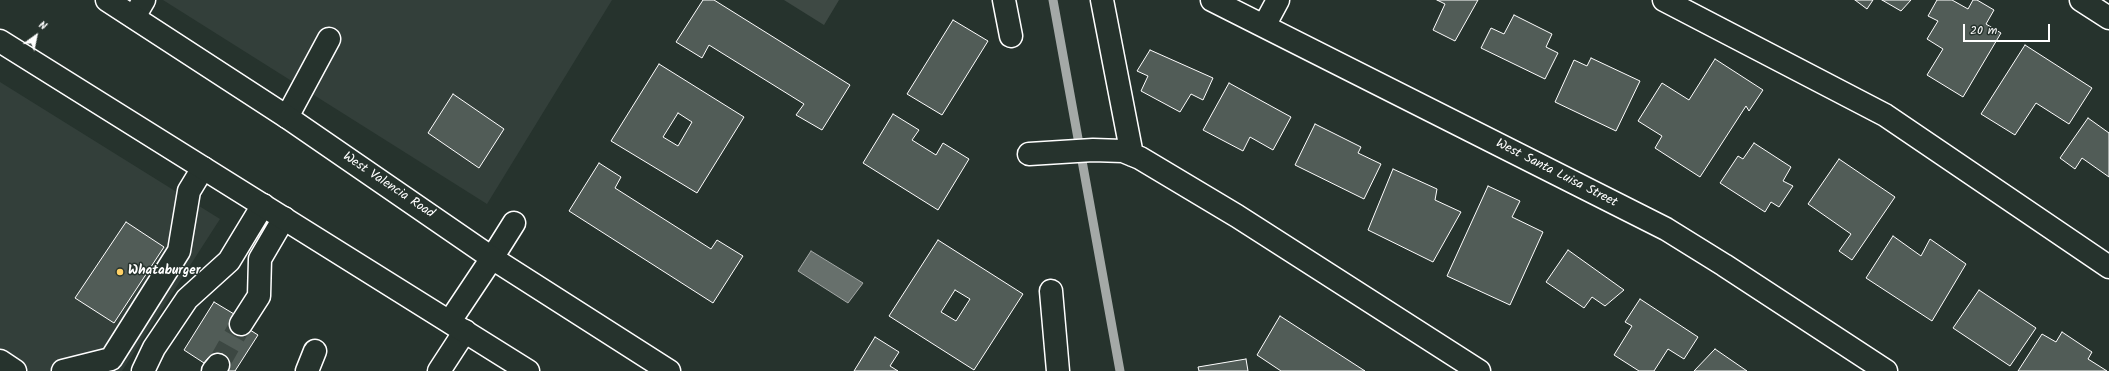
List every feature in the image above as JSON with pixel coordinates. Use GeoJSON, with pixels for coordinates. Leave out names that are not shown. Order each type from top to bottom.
{"type":"FeatureCollection","features":[{"type":"Feature","properties":{"kind":"main road","name":"West Valencia Road"},"geometry":{"type":"LineString","coordinates":[[107,0],[139,8],[286,117],[492,258],[669,371]]}},
{"type":"Feature","properties":{"kind":"main road"},"geometry":{"type":"LineString","coordinates":[[1004,0],[1011,36]]}},
{"type":"Feature","properties":{"kind":"main road"},"geometry":{"type":"LineString","coordinates":[[1102,0],[1132,155]]}},
{"type":"Feature","properties":{"kind":"main road","name":"West Santa Luisa Street"},"geometry":{"type":"LineString","coordinates":[[1212,0],[1666,229],[1724,265],[1886,371]]}},
{"type":"Feature","properties":{"kind":"main road"},"geometry":{"type":"LineString","coordinates":[[1264,26],[1278,0]]}},
{"type":"Feature","properties":{"kind":"main road"},"geometry":{"type":"LineString","coordinates":[[1664,0],[1885,115],[2109,267]]}},
{"type":"Feature","properties":{"kind":"main road"},"geometry":{"type":"LineString","coordinates":[[2081,0],[2109,18]]}},
{"type":"Feature","properties":{"kind":"main road"},"geometry":{"type":"LineString","coordinates":[[286,117],[329,39]]}},
{"type":"Feature","properties":{"kind":"main road"},"geometry":{"type":"LineString","coordinates":[[0,41],[528,371]]}},
{"type":"Feature","properties":{"kind":"main road"},"geometry":{"type":"LineString","coordinates":[[1029,154],[1093,150],[1123,151],[1132,155],[1237,216],[1479,371]]}},
{"type":"Feature","properties":{"kind":"main road"},"geometry":{"type":"LineString","coordinates":[[64,371],[111,359],[179,251],[188,191],[203,168]]}},
{"type":"Feature","properties":{"kind":"main road"},"geometry":{"type":"LineString","coordinates":[[143,371],[154,348],[187,299],[228,261],[263,205]]}},
{"type":"Feature","properties":{"kind":"main road"},"geometry":{"type":"LineString","coordinates":[[241,324],[259,296],[260,259],[284,218]]}},
{"type":"Feature","properties":{"kind":"main road"},"geometry":{"type":"LineString","coordinates":[[439,371],[457,326],[492,258],[514,223]]}},
{"type":"Feature","properties":{"kind":"main road"},"geometry":{"type":"LineString","coordinates":[[1051,291],[1058,371]]}},
{"type":"Feature","properties":{"kind":"main road"},"geometry":{"type":"LineString","coordinates":[[307,371],[315,351]]}},
{"type":"Feature","properties":{"kind":"main road"},"geometry":{"type":"LineString","coordinates":[[0,361],[15,371]]}},
{"type":"Feature","properties":{"kind":"shaded area"},"geometry":{"type":"Polygon","coordinates":[[[163,0],[612,0],[487,204],[163,0]]]}},
{"type":"Feature","properties":{"kind":"shaded area"},"geometry":{"type":"Polygon","coordinates":[[[784,0],[839,0],[824,25],[784,0]]]}},
{"type":"Feature","properties":{"kind":"shaded area"},"geometry":{"type":"Polygon","coordinates":[[[0,82],[220,219],[122,371],[0,371],[0,82]]]}},
{"type":"Feature","properties":{"kind":"shaded area"},"geometry":{"type":"Polygon","coordinates":[[[811,251],[863,283],[848,303],[798,271],[811,251]]]}},
{"type":"Feature","properties":{"kind":"building"},"geometry":{"type":"Polygon","coordinates":[[[703,0],[714,0],[850,85],[822,130],[796,115],[804,104],[709,45],[702,58],[676,42],[703,0]]]}},
{"type":"Feature","properties":{"kind":"building"},"geometry":{"type":"Polygon","coordinates":[[[1437,0],[1478,0],[1455,41],[1433,30],[1445,4],[1437,0]]]}},
{"type":"Feature","properties":{"kind":"building"},"geometry":{"type":"Polygon","coordinates":[[[1855,0],[1873,0],[1867,9],[1855,0]]]}},
{"type":"Feature","properties":{"kind":"building"},"geometry":{"type":"Polygon","coordinates":[[[1882,0],[1911,0],[1901,11],[1882,0]]]}},
{"type":"Feature","properties":{"kind":"building"},"geometry":{"type":"Polygon","coordinates":[[[1937,0],[1952,0],[1968,9],[1973,0],[1977,0],[1994,10],[1986,24],[2001,33],[1963,97],[1927,75],[1943,49],[1927,39],[1938,21],[1928,16],[1937,0]]]}},
{"type":"Feature","properties":{"kind":"building"},"geometry":{"type":"Polygon","coordinates":[[[1514,15],[1552,34],[1546,47],[1558,53],[1545,79],[1481,48],[1491,28],[1504,34],[1514,15]]]}},
{"type":"Feature","properties":{"kind":"building"},"geometry":{"type":"Polygon","coordinates":[[[953,20],[988,41],[942,115],[907,94],[953,20]]]}},
{"type":"Feature","properties":{"kind":"building"},"geometry":{"type":"Polygon","coordinates":[[[2025,45],[2092,88],[2069,124],[2036,103],[2015,135],[1981,114],[2025,45]]]}},
{"type":"Feature","properties":{"kind":"building"},"geometry":{"type":"Polygon","coordinates":[[[1150,50],[1213,78],[1203,100],[1191,94],[1180,112],[1141,91],[1148,76],[1137,71],[1150,50]]]}},
{"type":"Feature","properties":{"kind":"building"},"geometry":{"type":"Polygon","coordinates":[[[1591,58],[1640,81],[1616,131],[1555,102],[1574,60],[1587,66],[1591,58]]]}},
{"type":"Feature","properties":{"kind":"building"},"geometry":{"type":"Polygon","coordinates":[[[1715,59],[1763,90],[1749,111],[1746,106],[1700,177],[1655,148],[1662,136],[1638,121],[1662,83],[1689,100],[1715,59]]]}},
{"type":"Feature","properties":{"kind":"building"},"geometry":{"type":"Polygon","coordinates":[[[659,64],[744,117],[697,193],[611,141],[659,64]],[[678,113],[663,137],[678,146],[692,122],[678,113]]]}},
{"type":"Feature","properties":{"kind":"building"},"geometry":{"type":"Polygon","coordinates":[[[1229,83],[1291,117],[1273,150],[1250,137],[1243,151],[1203,130],[1229,83]]]}},
{"type":"Feature","properties":{"kind":"building"},"geometry":{"type":"Polygon","coordinates":[[[453,94],[504,129],[479,168],[428,133],[453,94]]]}},
{"type":"Feature","properties":{"kind":"building"},"geometry":{"type":"Polygon","coordinates":[[[893,114],[919,130],[912,140],[936,155],[943,143],[969,159],[938,210],[863,163],[893,114]]]}},
{"type":"Feature","properties":{"kind":"building"},"geometry":{"type":"Polygon","coordinates":[[[2088,118],[2109,133],[2109,177],[2082,158],[2075,169],[2060,158],[2088,118]]]}},
{"type":"Feature","properties":{"kind":"building"},"geometry":{"type":"Polygon","coordinates":[[[1315,124],[1361,147],[1358,153],[1381,164],[1364,199],[1295,165],[1315,124]]]}},
{"type":"Feature","properties":{"kind":"building"},"geometry":{"type":"Polygon","coordinates":[[[1754,143],[1791,167],[1783,181],[1793,186],[1779,207],[1771,202],[1765,212],[1720,183],[1738,156],[1743,159],[1754,143]]]}},
{"type":"Feature","properties":{"kind":"building"},"geometry":{"type":"Polygon","coordinates":[[[1839,159],[1895,197],[1852,260],[1839,251],[1851,234],[1808,204],[1839,159]]]}},
{"type":"Feature","properties":{"kind":"building"},"geometry":{"type":"Polygon","coordinates":[[[599,163],[621,177],[615,188],[711,249],[717,240],[743,256],[713,303],[569,211],[599,163]]]}},
{"type":"Feature","properties":{"kind":"building"},"geometry":{"type":"Polygon","coordinates":[[[1393,169],[1437,189],[1435,200],[1461,212],[1433,262],[1368,230],[1393,169]]]}},
{"type":"Feature","properties":{"kind":"building"},"geometry":{"type":"Polygon","coordinates":[[[1488,186],[1520,201],[1512,217],[1543,232],[1510,305],[1447,276],[1488,186]]]}},
{"type":"Feature","properties":{"kind":"building","name":"Whataburger"},"geometry":{"type":"Polygon","coordinates":[[[126,222],[164,247],[114,323],[75,298],[126,222]]]}},
{"type":"Feature","properties":{"kind":"building"},"geometry":{"type":"Polygon","coordinates":[[[1893,236],[1921,256],[1930,239],[1966,264],[1932,321],[1866,278],[1893,236]]]}},
{"type":"Feature","properties":{"kind":"building"},"geometry":{"type":"Polygon","coordinates":[[[938,240],[1023,294],[974,370],[889,316],[938,240]],[[955,290],[941,312],[956,321],[970,299],[955,290]]]}},
{"type":"Feature","properties":{"kind":"building"},"geometry":{"type":"Polygon","coordinates":[[[1568,250],[1624,290],[1605,306],[1592,297],[1584,308],[1546,282],[1568,250]]]}},
{"type":"Feature","properties":{"kind":"building"},"geometry":{"type":"Polygon","coordinates":[[[1979,290],[2036,328],[2010,366],[1953,328],[1979,290]]]}},
{"type":"Feature","properties":{"kind":"building"},"geometry":{"type":"Polygon","coordinates":[[[1640,299],[1698,337],[1684,359],[1668,349],[1654,371],[1639,371],[1614,355],[1632,326],[1625,322],[1640,299]]]}},
{"type":"Feature","properties":{"kind":"building"},"geometry":{"type":"Polygon","coordinates":[[[214,302],[234,314],[231,318],[258,335],[235,371],[228,371],[208,358],[204,363],[184,350],[214,302]]]}},
{"type":"Feature","properties":{"kind":"building"},"geometry":{"type":"Polygon","coordinates":[[[1280,316],[1365,371],[1281,371],[1257,355],[1280,316]]]}},
{"type":"Feature","properties":{"kind":"building"},"geometry":{"type":"Polygon","coordinates":[[[2062,332],[2092,352],[2088,359],[2107,371],[2018,371],[2042,334],[2056,342],[2062,332]]]}},
{"type":"Feature","properties":{"kind":"building"},"geometry":{"type":"Polygon","coordinates":[[[875,337],[899,352],[890,366],[898,371],[854,371],[875,337]]]}},
{"type":"Feature","properties":{"kind":"building"},"geometry":{"type":"Polygon","coordinates":[[[1715,349],[1747,371],[1694,371],[1715,349]]]}},
{"type":"Feature","properties":{"kind":"building"},"geometry":{"type":"Polygon","coordinates":[[[1246,359],[1248,371],[1199,371],[1198,367],[1246,359]]]}},
{"type":"Feature","properties":{"kind":"waterway"},"geometry":{"type":"LineString","coordinates":[[1053,0],[1120,371]]}},
{"type":"Feature","properties":{"kind":"tunnel"},"geometry":{"type":"LineString","coordinates":[[218,365],[241,324]]}},
{"type":"Feature","properties":{"kind":"place","name":"Whataburger"},"geometry":{"type":"Point","coordinates":[120,272]}}]}
